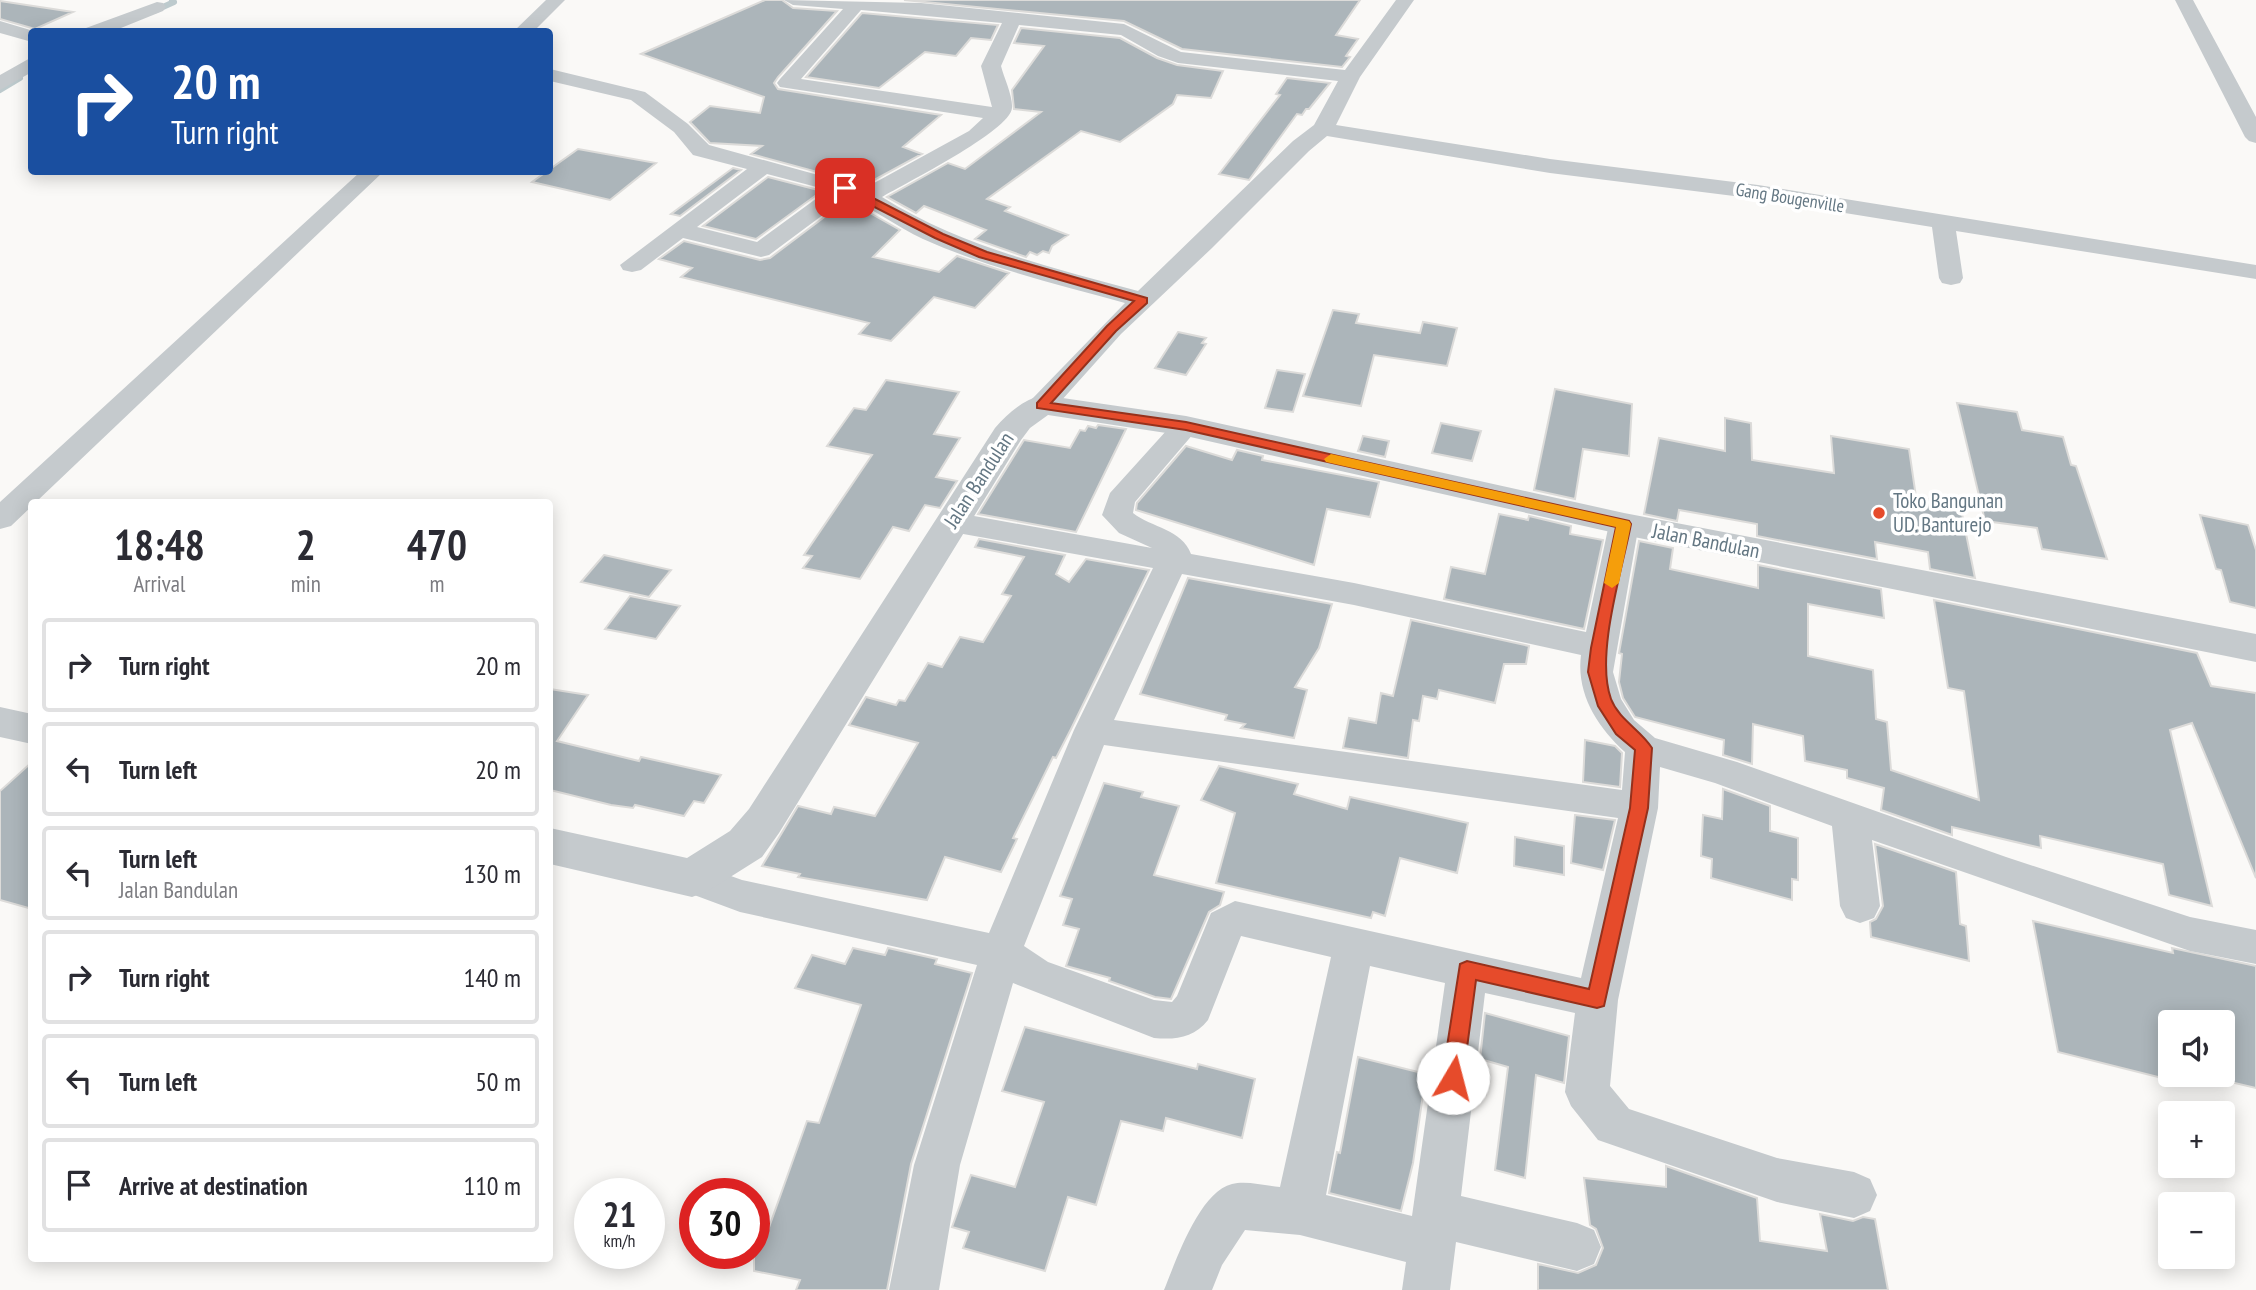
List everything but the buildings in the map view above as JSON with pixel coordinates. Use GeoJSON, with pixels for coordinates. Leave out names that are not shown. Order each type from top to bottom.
{"type":"FeatureCollection","features":[{"type":"Feature","properties":{"kind":"street"},"geometry":{"type":"LineString","coordinates":[[526,28],[556,0]]}},
{"type":"Feature","properties":{"kind":"street"},"geometry":{"type":"LineString","coordinates":[[793,0],[945,6],[1013,19],[1144,30],[1169,54],[1178,57],[1350,77]]}},
{"type":"Feature","properties":{"kind":"street"},"geometry":{"type":"LineString","coordinates":[[1042,405],[1112,328],[1301,146],[1324,129],[1350,77],[1405,0]]}},
{"type":"Feature","properties":{"kind":"street"},"geometry":{"type":"LineString","coordinates":[[2184,0],[2256,137]]}},
{"type":"Feature","properties":{"kind":"street"},"geometry":{"type":"LineString","coordinates":[[859,2],[787,83],[1000,114]]}},
{"type":"Feature","properties":{"kind":"street"},"geometry":{"type":"LineString","coordinates":[[103,28],[150,9],[116,5]]}},
{"type":"Feature","properties":{"kind":"street"},"geometry":{"type":"LineString","coordinates":[[680,230],[761,250],[855,192],[976,135],[1000,114],[1002,107],[991,66],[1013,19]]}},
{"type":"Feature","properties":{"kind":"street"},"geometry":{"type":"LineString","coordinates":[[0,27],[28,35]]}},
{"type":"Feature","properties":{"kind":"street"},"geometry":{"type":"LineString","coordinates":[[0,84],[28,66]]}},
{"type":"Feature","properties":{"kind":"street"},"geometry":{"type":"LineString","coordinates":[[553,76],[638,96],[681,128],[701,150],[855,192],[916,225],[983,254],[1142,300]]}},
{"type":"Feature","properties":{"kind":"street","name":"Gang Bougenville"},"geometry":{"type":"LineString","coordinates":[[1324,129],[1537,164],[1758,192],[2256,272]]}},
{"type":"Feature","properties":{"kind":"street"},"geometry":{"type":"LineString","coordinates":[[632,265],[763,167]]}},
{"type":"Feature","properties":{"kind":"street"},"geometry":{"type":"LineString","coordinates":[[0,519],[369,175]]}},
{"type":"Feature","properties":{"kind":"street"},"geometry":{"type":"LineString","coordinates":[[1943,222],[1951,278]]}},
{"type":"Feature","properties":{"kind":"street","name":"Jalan Bandulan"},"geometry":{"type":"LineString","coordinates":[[692,878],[740,849],[764,821],[1007,435],[1019,421],[1042,405],[1186,426],[1624,524],[2256,648]]}},
{"type":"Feature","properties":{"kind":"street"},"geometry":{"type":"LineString","coordinates":[[914,1290],[937,1165],[1001,953],[1092,730],[1176,553],[1160,536],[1122,523],[1117,515],[1121,500],[1186,426]]}},
{"type":"Feature","properties":{"kind":"street"},"geometry":{"type":"LineString","coordinates":[[953,522],[1354,594],[1599,648]]}},
{"type":"Feature","properties":{"kind":"street"},"geometry":{"type":"LineString","coordinates":[[1624,524],[1596,672],[1604,702],[1622,729],[1643,748],[1724,772],[2000,871],[2190,934],[2256,947]]}},
{"type":"Feature","properties":{"kind":"street"},"geometry":{"type":"LineString","coordinates":[[0,722],[28,728]]}},
{"type":"Feature","properties":{"kind":"street"},"geometry":{"type":"LineString","coordinates":[[1092,730],[1592,798],[1639,808]]}},
{"type":"Feature","properties":{"kind":"street"},"geometry":{"type":"LineString","coordinates":[[1643,748],[1639,808],[1597,1000],[1587,1092],[1614,1125],[1777,1180],[1854,1195]]}},
{"type":"Feature","properties":{"kind":"street"},"geometry":{"type":"LineString","coordinates":[[1850,817],[1860,906]]}},
{"type":"Feature","properties":{"kind":"street"},"geometry":{"type":"LineString","coordinates":[[553,847],[692,878],[740,896],[1001,953],[1034,975],[1154,1019],[1173,1021],[1185,1017],[1199,998],[1216,944],[1229,920],[1235,918],[1597,1000]]}},
{"type":"Feature","properties":{"kind":"street"},"geometry":{"type":"LineString","coordinates":[[1300,1212],[1306,1169],[1354,943]]}},
{"type":"Feature","properties":{"kind":"street"},"geometry":{"type":"LineString","coordinates":[[1426,1290],[1467,970]]}},
{"type":"Feature","properties":{"kind":"street"},"geometry":{"type":"LineString","coordinates":[[1188,1290],[1205,1249],[1234,1206],[1577,1247]]}},
{"type":"Feature","properties":{"kind":"waterway"},"geometry":{"type":"LineString","coordinates":[[154,11],[174,2],[172,0]]}},
{"type":"Feature","properties":{"kind":"waterway"},"geometry":{"type":"LineString","coordinates":[[0,90],[20,78]]}},
{"type":"Feature","properties":{"kind":"slow traffic"},"geometry":{"type":"LineString","coordinates":[[1331,459],[1624,524],[1612,583]]}},
{"type":"Feature","properties":{"kind":"place","name":"Toko Bangunan UD. Banturejo"},"geometry":{"type":"Point","coordinates":[1879,513]}},
{"type":"Feature","properties":{"kind":"route"},"geometry":{"type":"LineString","coordinates":[[845,188],[939,236],[983,254],[1142,300],[1112,328],[1042,405],[1186,426],[1624,524],[1596,672],[1604,702],[1622,729],[1643,748],[1639,808],[1597,1000],[1467,970],[1453,1078]]}}]}
